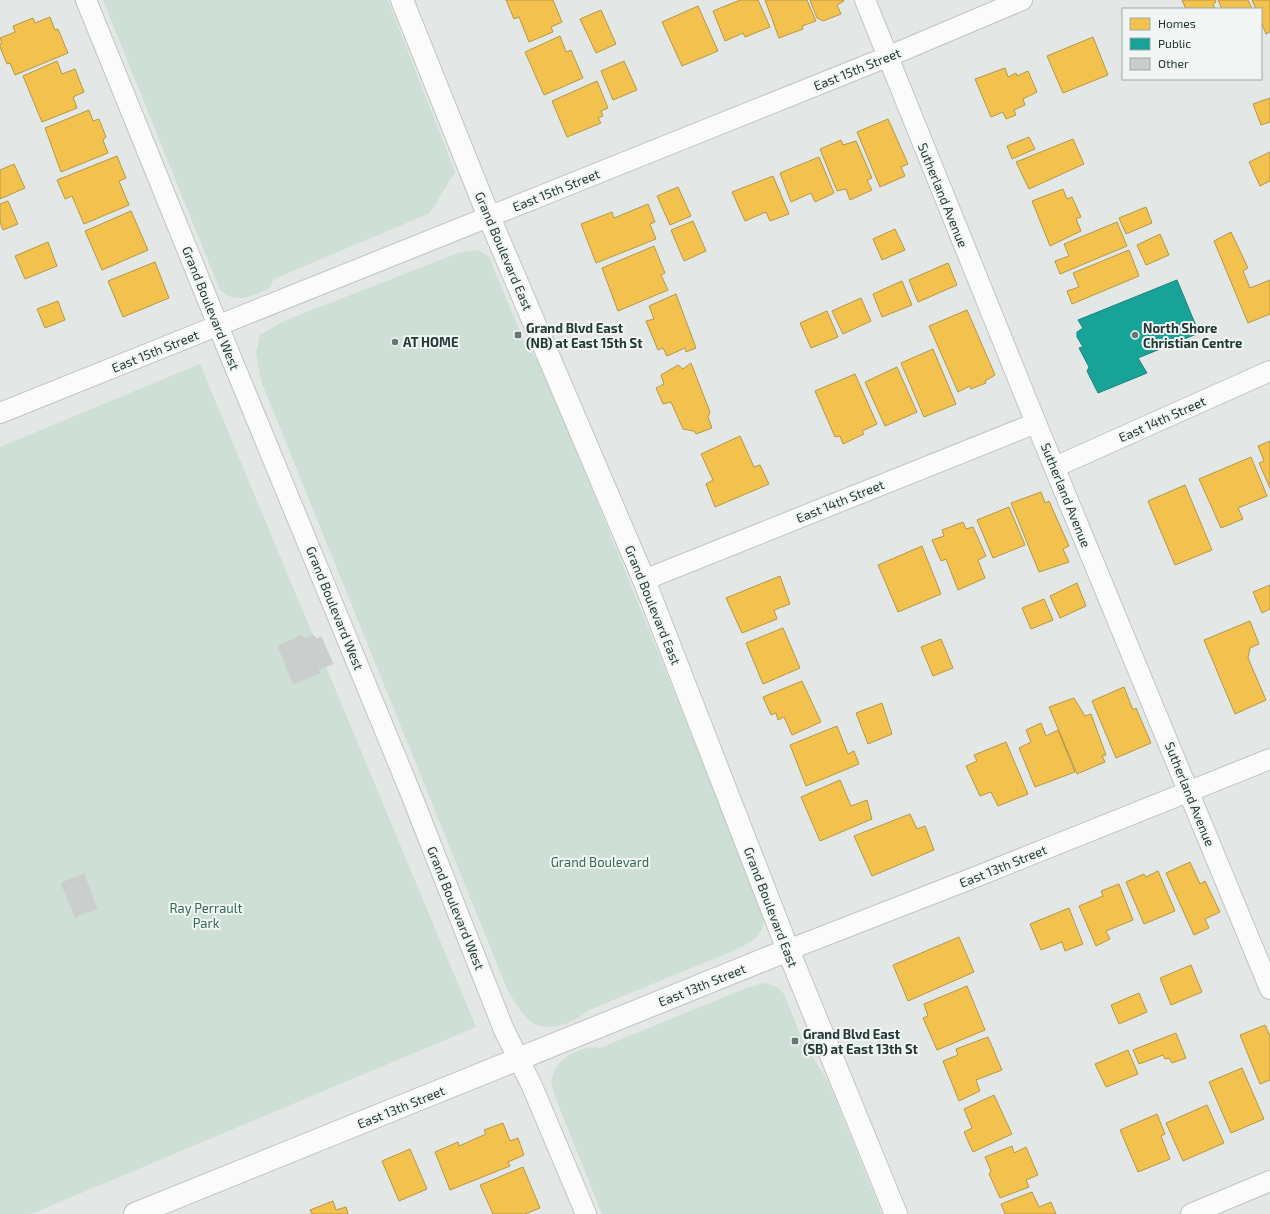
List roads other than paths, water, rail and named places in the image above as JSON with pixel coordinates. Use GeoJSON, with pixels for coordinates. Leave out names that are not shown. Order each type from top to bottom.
{"type":"FeatureCollection","features":[{"type":"Feature","properties":{"kind":"main road","name":"Grand Boulevard East"},"geometry":{"type":"LineString","coordinates":[[402,0],[489,217],[644,580],[788,950],[896,1214]]}},
{"type":"Feature","properties":{"kind":"main road","name":"East 13th Street"},"geometry":{"type":"LineString","coordinates":[[135,1214],[788,950]]}},
{"type":"Feature","properties":{"kind":"street","name":"Grand Boulevard West"},"geometry":{"type":"LineString","coordinates":[[86,0],[409,789],[504,1030],[519,1059],[586,1214]]}},
{"type":"Feature","properties":{"kind":"street","name":"Sutherland Avenue"},"geometry":{"type":"LineString","coordinates":[[865,0],[1036,423],[1270,989]]}},
{"type":"Feature","properties":{"kind":"street","name":"East 15th Street"},"geometry":{"type":"LineString","coordinates":[[0,413],[888,56],[1022,0]]}},
{"type":"Feature","properties":{"kind":"street","name":"East 14th Street"},"geometry":{"type":"LineString","coordinates":[[1055,467],[1270,371]]}},
{"type":"Feature","properties":{"kind":"street","name":"East 14th Street"},"geometry":{"type":"LineString","coordinates":[[644,580],[1036,423]]}},
{"type":"Feature","properties":{"kind":"street","name":"East 13th Street"},"geometry":{"type":"LineString","coordinates":[[788,950],[1270,759]]}},
{"type":"Feature","properties":{"kind":"street"},"geometry":{"type":"LineString","coordinates":[[1191,1214],[1270,1181]]}},
{"type":"Feature","properties":{"kind":"place","name":"Grand Blvd East (NB) at East 15th St"},"geometry":{"type":"Point","coordinates":[518,335]}},
{"type":"Feature","properties":{"kind":"place","name":"North Shore Christian Centre"},"geometry":{"type":"Point","coordinates":[1135,335]}},
{"type":"Feature","properties":{"kind":"place","name":"AT HOME"},"geometry":{"type":"Point","coordinates":[395,342]}},
{"type":"Feature","properties":{"kind":"place","name":"Grand Blvd East (SB) at East 13th St"},"geometry":{"type":"Point","coordinates":[795,1041]}},
{"type":"Feature","properties":{"kind":"park label","name":"Grand Boulevard"},"geometry":{"type":"Point","coordinates":[600,862]}},
{"type":"Feature","properties":{"kind":"park label","name":"Ray Perrault Park"},"geometry":{"type":"Point","coordinates":[206,916]}}]}
